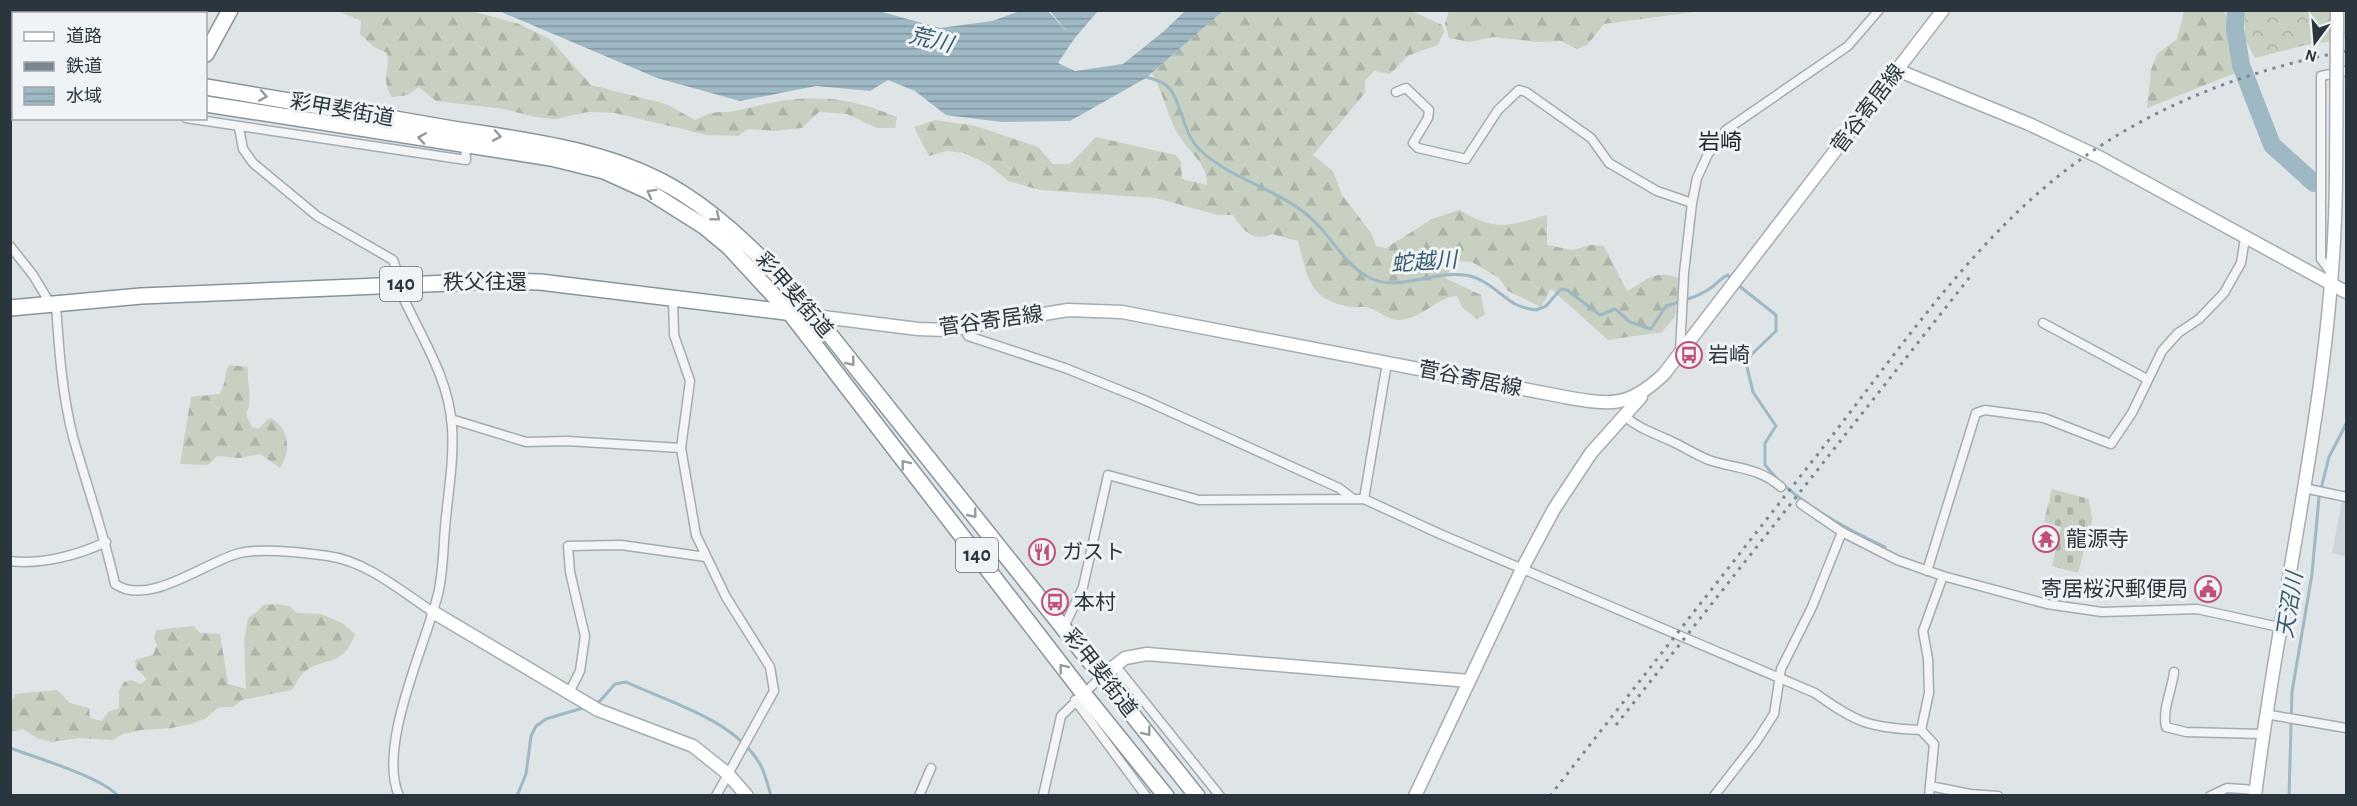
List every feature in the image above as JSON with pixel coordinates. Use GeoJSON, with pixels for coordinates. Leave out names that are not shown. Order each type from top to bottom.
{"type":"FeatureCollection","features":[{"type":"Feature","properties":{"kind":"highway"},"geometry":{"type":"LineString","coordinates":[[207,52],[230,10]]}},
{"type":"Feature","properties":{"kind":"highway","name":"彩甲斐街道"},"geometry":{"type":"LineString","coordinates":[[207,87],[465,137],[604,171],[648,191],[729,246],[790,313],[1079,696],[1166,795]]}},
{"type":"Feature","properties":{"kind":"highway","name":"彩甲斐街道"},"geometry":{"type":"LineString","coordinates":[[207,104],[592,155],[650,176],[681,192],[750,246],[815,316],[1197,795]]}},
{"type":"Feature","properties":{"kind":"highway"},"geometry":{"type":"LineString","coordinates":[[673,206],[681,192]]}},
{"type":"Feature","properties":{"kind":"highway","name":"秩父往還"},"geometry":{"type":"LineString","coordinates":[[10,308],[141,296],[400,284],[540,282],[815,316]]}},
{"type":"Feature","properties":{"kind":"highway"},"geometry":{"type":"LineString","coordinates":[[884,437],[899,424]]}},
{"type":"Feature","properties":{"kind":"street"},"geometry":{"type":"LineString","coordinates":[[1680,354],[1684,273],[1692,203],[1702,167],[1726,130],[1848,46],[1879,10]]}},
{"type":"Feature","properties":{"kind":"street","name":"菅谷寄居線"},"geometry":{"type":"LineString","coordinates":[[815,316],[918,329],[947,330],[1068,310],[1122,312],[1603,403],[1616,403],[1645,392],[1680,354],[1943,10]]}},
{"type":"Feature","properties":{"kind":"street"},"geometry":{"type":"LineString","coordinates":[[2210,795],[2227,788],[2255,793],[2265,714],[2329,325],[2336,175],[2337,10]]}},
{"type":"Feature","properties":{"kind":"street"},"geometry":{"type":"LineString","coordinates":[[1897,70],[2078,147],[2245,238],[2332,280],[2346,292]]}},
{"type":"Feature","properties":{"kind":"street"},"geometry":{"type":"LineString","coordinates":[[2332,280],[2321,259],[2321,76],[2346,71]]}},
{"type":"Feature","properties":{"kind":"street"},"geometry":{"type":"LineString","coordinates":[[1396,93],[1406,88],[1429,110],[1428,118],[1413,143],[1418,148],[1466,159],[1498,110],[1519,90],[1526,92],[1591,138],[1609,163],[1657,191],[1692,203]]}},
{"type":"Feature","properties":{"kind":"street"},"geometry":{"type":"LineString","coordinates":[[197,120],[466,160],[465,137]]}},
{"type":"Feature","properties":{"kind":"street"},"geometry":{"type":"LineString","coordinates":[[239,128],[243,148],[254,163],[317,216],[393,260],[400,284],[449,398],[452,419],[451,458],[443,567],[433,612],[400,718],[391,764],[393,783],[399,795]]}},
{"type":"Feature","properties":{"kind":"street"},"geometry":{"type":"LineString","coordinates":[[1928,571],[1976,413],[1984,410],[2044,418],[2111,444],[2132,413],[2162,351],[2178,333],[2208,311],[2224,293],[2241,263],[2245,238]]}},
{"type":"Feature","properties":{"kind":"street"},"geometry":{"type":"LineString","coordinates":[[10,246],[54,305],[64,395],[73,436],[106,542],[115,584],[119,587],[142,589],[165,586],[241,553],[306,553],[331,556],[367,570],[433,612],[604,713],[693,746],[728,774],[747,795]]}},
{"type":"Feature","properties":{"kind":"street"},"geometry":{"type":"LineString","coordinates":[[674,298],[674,335],[690,381],[681,448],[696,535],[726,597],[770,667],[774,680],[774,691],[716,795]]}},
{"type":"Feature","properties":{"kind":"street"},"geometry":{"type":"LineString","coordinates":[[2043,323],[2147,379]]}},
{"type":"Feature","properties":{"kind":"street"},"geometry":{"type":"LineString","coordinates":[[964,327],[968,336],[1065,368],[1142,399],[1339,488],[1352,498]]}},
{"type":"Feature","properties":{"kind":"street"},"geometry":{"type":"LineString","coordinates":[[1364,499],[1387,363]]}},
{"type":"Feature","properties":{"kind":"street"},"geometry":{"type":"LineString","coordinates":[[1415,795],[1522,568],[1576,473],[1623,415],[1645,392]]}},
{"type":"Feature","properties":{"kind":"street"},"geometry":{"type":"LineString","coordinates":[[1623,415],[1649,434],[1667,439],[1709,460],[1751,469],[1768,476],[1781,487]]}},
{"type":"Feature","properties":{"kind":"street"},"geometry":{"type":"LineString","coordinates":[[452,419],[526,442],[567,441],[681,448]]}},
{"type":"Feature","properties":{"kind":"street"},"geometry":{"type":"LineString","coordinates":[[1064,627],[1083,587],[1108,475],[1199,500],[1364,499],[1815,693],[1841,711],[1869,726],[1921,730],[1934,744],[1929,795]]}},
{"type":"Feature","properties":{"kind":"street"},"geometry":{"type":"LineString","coordinates":[[2304,488],[2346,497]]}},
{"type":"Feature","properties":{"kind":"street"},"geometry":{"type":"LineString","coordinates":[[1801,504],[1842,532],[1897,560],[1943,576],[2071,609],[2102,612],[2197,609],[2279,627]]}},
{"type":"Feature","properties":{"kind":"street"},"geometry":{"type":"LineString","coordinates":[[1714,795],[1756,742],[1774,714],[1779,677],[1812,607],[1842,532]]}},
{"type":"Feature","properties":{"kind":"street"},"geometry":{"type":"LineString","coordinates":[[10,561],[23,562],[83,553],[106,542]]}},
{"type":"Feature","properties":{"kind":"street"},"geometry":{"type":"LineString","coordinates":[[569,693],[580,671],[585,636],[570,572],[568,546],[621,545],[706,557]]}},
{"type":"Feature","properties":{"kind":"street"},"geometry":{"type":"LineString","coordinates":[[1921,730],[1929,693],[1928,659],[1923,631],[1943,576]]}},
{"type":"Feature","properties":{"kind":"street"},"geometry":{"type":"LineString","coordinates":[[1043,795],[1061,716],[1079,696],[1114,665],[1134,655],[1147,654],[1468,681]]}},
{"type":"Feature","properties":{"kind":"street"},"geometry":{"type":"LineString","coordinates":[[1114,665],[1220,795]]}},
{"type":"Feature","properties":{"kind":"street"},"geometry":{"type":"LineString","coordinates":[[2174,672],[2172,693],[2163,715],[2166,727],[2186,732],[2262,734]]}},
{"type":"Feature","properties":{"kind":"street"},"geometry":{"type":"LineString","coordinates":[[1079,696],[1146,795]]}},
{"type":"Feature","properties":{"kind":"street"},"geometry":{"type":"LineString","coordinates":[[2265,714],[2346,728]]}},
{"type":"Feature","properties":{"kind":"street"},"geometry":{"type":"LineString","coordinates":[[919,795],[931,768]]}},
{"type":"Feature","properties":{"kind":"street"},"geometry":{"type":"LineString","coordinates":[[1930,786],[1970,794],[1998,795]]}},
{"type":"Feature","properties":{"kind":"shaded area"},"geometry":{"type":"Polygon","coordinates":[[[2342,500],[2346,501],[2346,557],[2332,553],[2342,500]]]}},
{"type":"Feature","properties":{"kind":"green space"},"geometry":{"type":"Polygon","coordinates":[[[1449,10],[1701,11],[1604,24],[1587,45],[1577,49],[1561,41],[1539,42],[1493,37],[1469,42],[1449,38],[1445,23],[1449,10]]]}},
{"type":"Feature","properties":{"kind":"green space"},"geometry":{"type":"Polygon","coordinates":[[[339,11],[472,11],[519,24],[550,39],[591,85],[666,104],[695,120],[715,112],[732,112],[778,102],[816,98],[855,103],[897,117],[895,128],[877,128],[847,114],[819,112],[802,128],[774,131],[748,129],[738,136],[707,135],[615,113],[588,112],[555,119],[535,117],[504,109],[436,101],[419,87],[408,95],[392,97],[386,80],[387,53],[374,47],[360,34],[361,21],[339,11]]]}},
{"type":"Feature","properties":{"kind":"green space"},"geometry":{"type":"Polygon","coordinates":[[[1223,11],[1412,11],[1442,25],[1444,32],[1438,45],[1409,55],[1390,74],[1374,71],[1365,81],[1365,93],[1313,155],[1333,171],[1342,195],[1371,233],[1376,246],[1386,248],[1432,219],[1460,210],[1483,222],[1502,225],[1547,215],[1547,245],[1572,250],[1591,245],[1604,246],[1627,291],[1657,275],[1679,278],[1675,316],[1662,332],[1608,340],[1551,289],[1541,307],[1508,291],[1499,278],[1472,262],[1456,261],[1445,278],[1481,295],[1485,315],[1477,319],[1463,308],[1457,296],[1445,299],[1412,317],[1393,319],[1369,308],[1350,307],[1326,299],[1312,285],[1304,266],[1298,241],[1272,234],[1254,236],[1240,226],[1233,215],[1218,215],[1156,198],[1040,190],[1008,181],[989,165],[964,153],[947,151],[929,156],[914,127],[935,120],[976,126],[1038,147],[1053,164],[1070,164],[1096,137],[1176,155],[1181,162],[1182,179],[1207,185],[1204,170],[1178,134],[1152,73],[1223,11]]]}},
{"type":"Feature","properties":{"kind":"green space"},"geometry":{"type":"Polygon","coordinates":[[[2184,11],[2225,11],[2238,72],[2147,108],[2151,70],[2157,54],[2177,39],[2184,11]]]}},
{"type":"Feature","properties":{"kind":"green space"},"geometry":{"type":"Polygon","coordinates":[[[2245,11],[2346,11],[2346,39],[2305,45],[2255,58],[2245,39],[2245,11]]]}},
{"type":"Feature","properties":{"kind":"green space"},"geometry":{"type":"Polygon","coordinates":[[[229,365],[248,367],[250,397],[246,414],[252,427],[258,429],[270,418],[285,433],[286,454],[280,468],[260,454],[240,458],[217,456],[208,465],[180,464],[191,397],[219,394],[229,365]]]}},
{"type":"Feature","properties":{"kind":"green space"},"geometry":{"type":"Polygon","coordinates":[[[2052,489],[2089,499],[2092,520],[2078,573],[2052,566],[2061,527],[2044,522],[2052,489]]]}},
{"type":"Feature","properties":{"kind":"green space"},"geometry":{"type":"Polygon","coordinates":[[[263,605],[289,606],[297,613],[321,614],[342,623],[355,634],[344,653],[303,673],[292,690],[242,700],[233,707],[219,707],[205,719],[190,724],[142,730],[123,734],[113,740],[79,738],[51,742],[37,738],[23,729],[11,732],[11,704],[15,694],[57,690],[70,703],[89,708],[90,718],[102,721],[108,712],[119,708],[119,690],[124,682],[131,680],[141,684],[147,679],[136,668],[135,660],[153,655],[157,645],[154,638],[156,630],[194,626],[200,633],[220,634],[228,684],[246,689],[244,641],[248,618],[263,605]]]}},
{"type":"Feature","properties":{"kind":"water","name":"荒川"},"geometry":{"type":"Polygon","coordinates":[[[875,10],[940,28],[992,21],[1020,11],[1048,11],[1069,34],[1050,11],[1098,11],[1074,39],[1058,63],[1075,71],[1123,64],[1185,11],[1223,11],[1146,78],[1070,121],[1002,122],[946,115],[915,91],[888,80],[870,91],[816,86],[740,101],[657,78],[499,11],[875,10]]]}},
{"type":"Feature","properties":{"kind":"waterway"},"geometry":{"type":"LineString","coordinates":[[2236,10],[2235,29],[2241,65],[2272,145],[2314,183]]}},
{"type":"Feature","properties":{"kind":"waterway","name":"蛇越川"},"geometry":{"type":"LineString","coordinates":[[1146,77],[1162,83],[1172,91],[1189,135],[1200,150],[1213,161],[1303,212],[1323,230],[1354,267],[1370,278],[1381,282],[1403,282],[1452,275],[1471,276],[1485,282],[1515,304],[1536,310],[1546,306],[1561,289],[1567,290],[1600,315],[1615,309],[1630,322],[1651,329],[1666,306],[1701,293],[1728,275],[1733,280]]}},
{"type":"Feature","properties":{"kind":"waterway","name":"蛇越川"},"geometry":{"type":"LineString","coordinates":[[1738,285],[1776,315],[1776,331],[1750,356],[1746,363],[1753,392],[1776,426],[1765,443],[1765,465],[1789,490],[1820,512],[1885,547]]}},
{"type":"Feature","properties":{"kind":"waterway","name":"天沼川"},"geometry":{"type":"LineString","coordinates":[[2289,796],[2292,692],[2312,574],[2319,497],[2329,457],[2346,424]]}},
{"type":"Feature","properties":{"kind":"waterway"},"geometry":{"type":"LineString","coordinates":[[595,703],[600,701],[615,684],[626,682],[700,714],[734,735],[748,748],[762,768],[771,796]]}},
{"type":"Feature","properties":{"kind":"waterway"},"geometry":{"type":"LineString","coordinates":[[517,796],[526,774],[531,736],[536,726],[546,719],[586,707]]}},
{"type":"Feature","properties":{"kind":"waterway"},"geometry":{"type":"LineString","coordinates":[[10,748],[83,775],[110,789],[118,796]]}},
{"type":"Feature","properties":{"kind":"railway"},"geometry":{"type":"LineString","coordinates":[[1550,796],[1915,327],[1968,263],[2026,204],[2061,174],[2097,148],[2175,105],[2216,87],[2258,73],[2346,51]]}},
{"type":"Feature","properties":{"kind":"railway"},"geometry":{"type":"LineString","coordinates":[[1616,725],[1973,273]]}},
{"type":"Feature","properties":{"kind":"place","name":"岩崎"},"geometry":{"type":"Point","coordinates":[1689,355]}},
{"type":"Feature","properties":{"kind":"place","name":"龍源寺"},"geometry":{"type":"Point","coordinates":[2046,539]}},
{"type":"Feature","properties":{"kind":"place","name":"ガスト"},"geometry":{"type":"Point","coordinates":[1042,552]}},
{"type":"Feature","properties":{"kind":"place","name":"寄居桜沢郵便局"},"geometry":{"type":"Point","coordinates":[2208,589]}},
{"type":"Feature","properties":{"kind":"place","name":"本村"},"geometry":{"type":"Point","coordinates":[1055,602]}},
{"type":"Feature","properties":{"kind":"district","name":"岩崎"},"geometry":{"type":"Point","coordinates":[1720,142]}}]}
